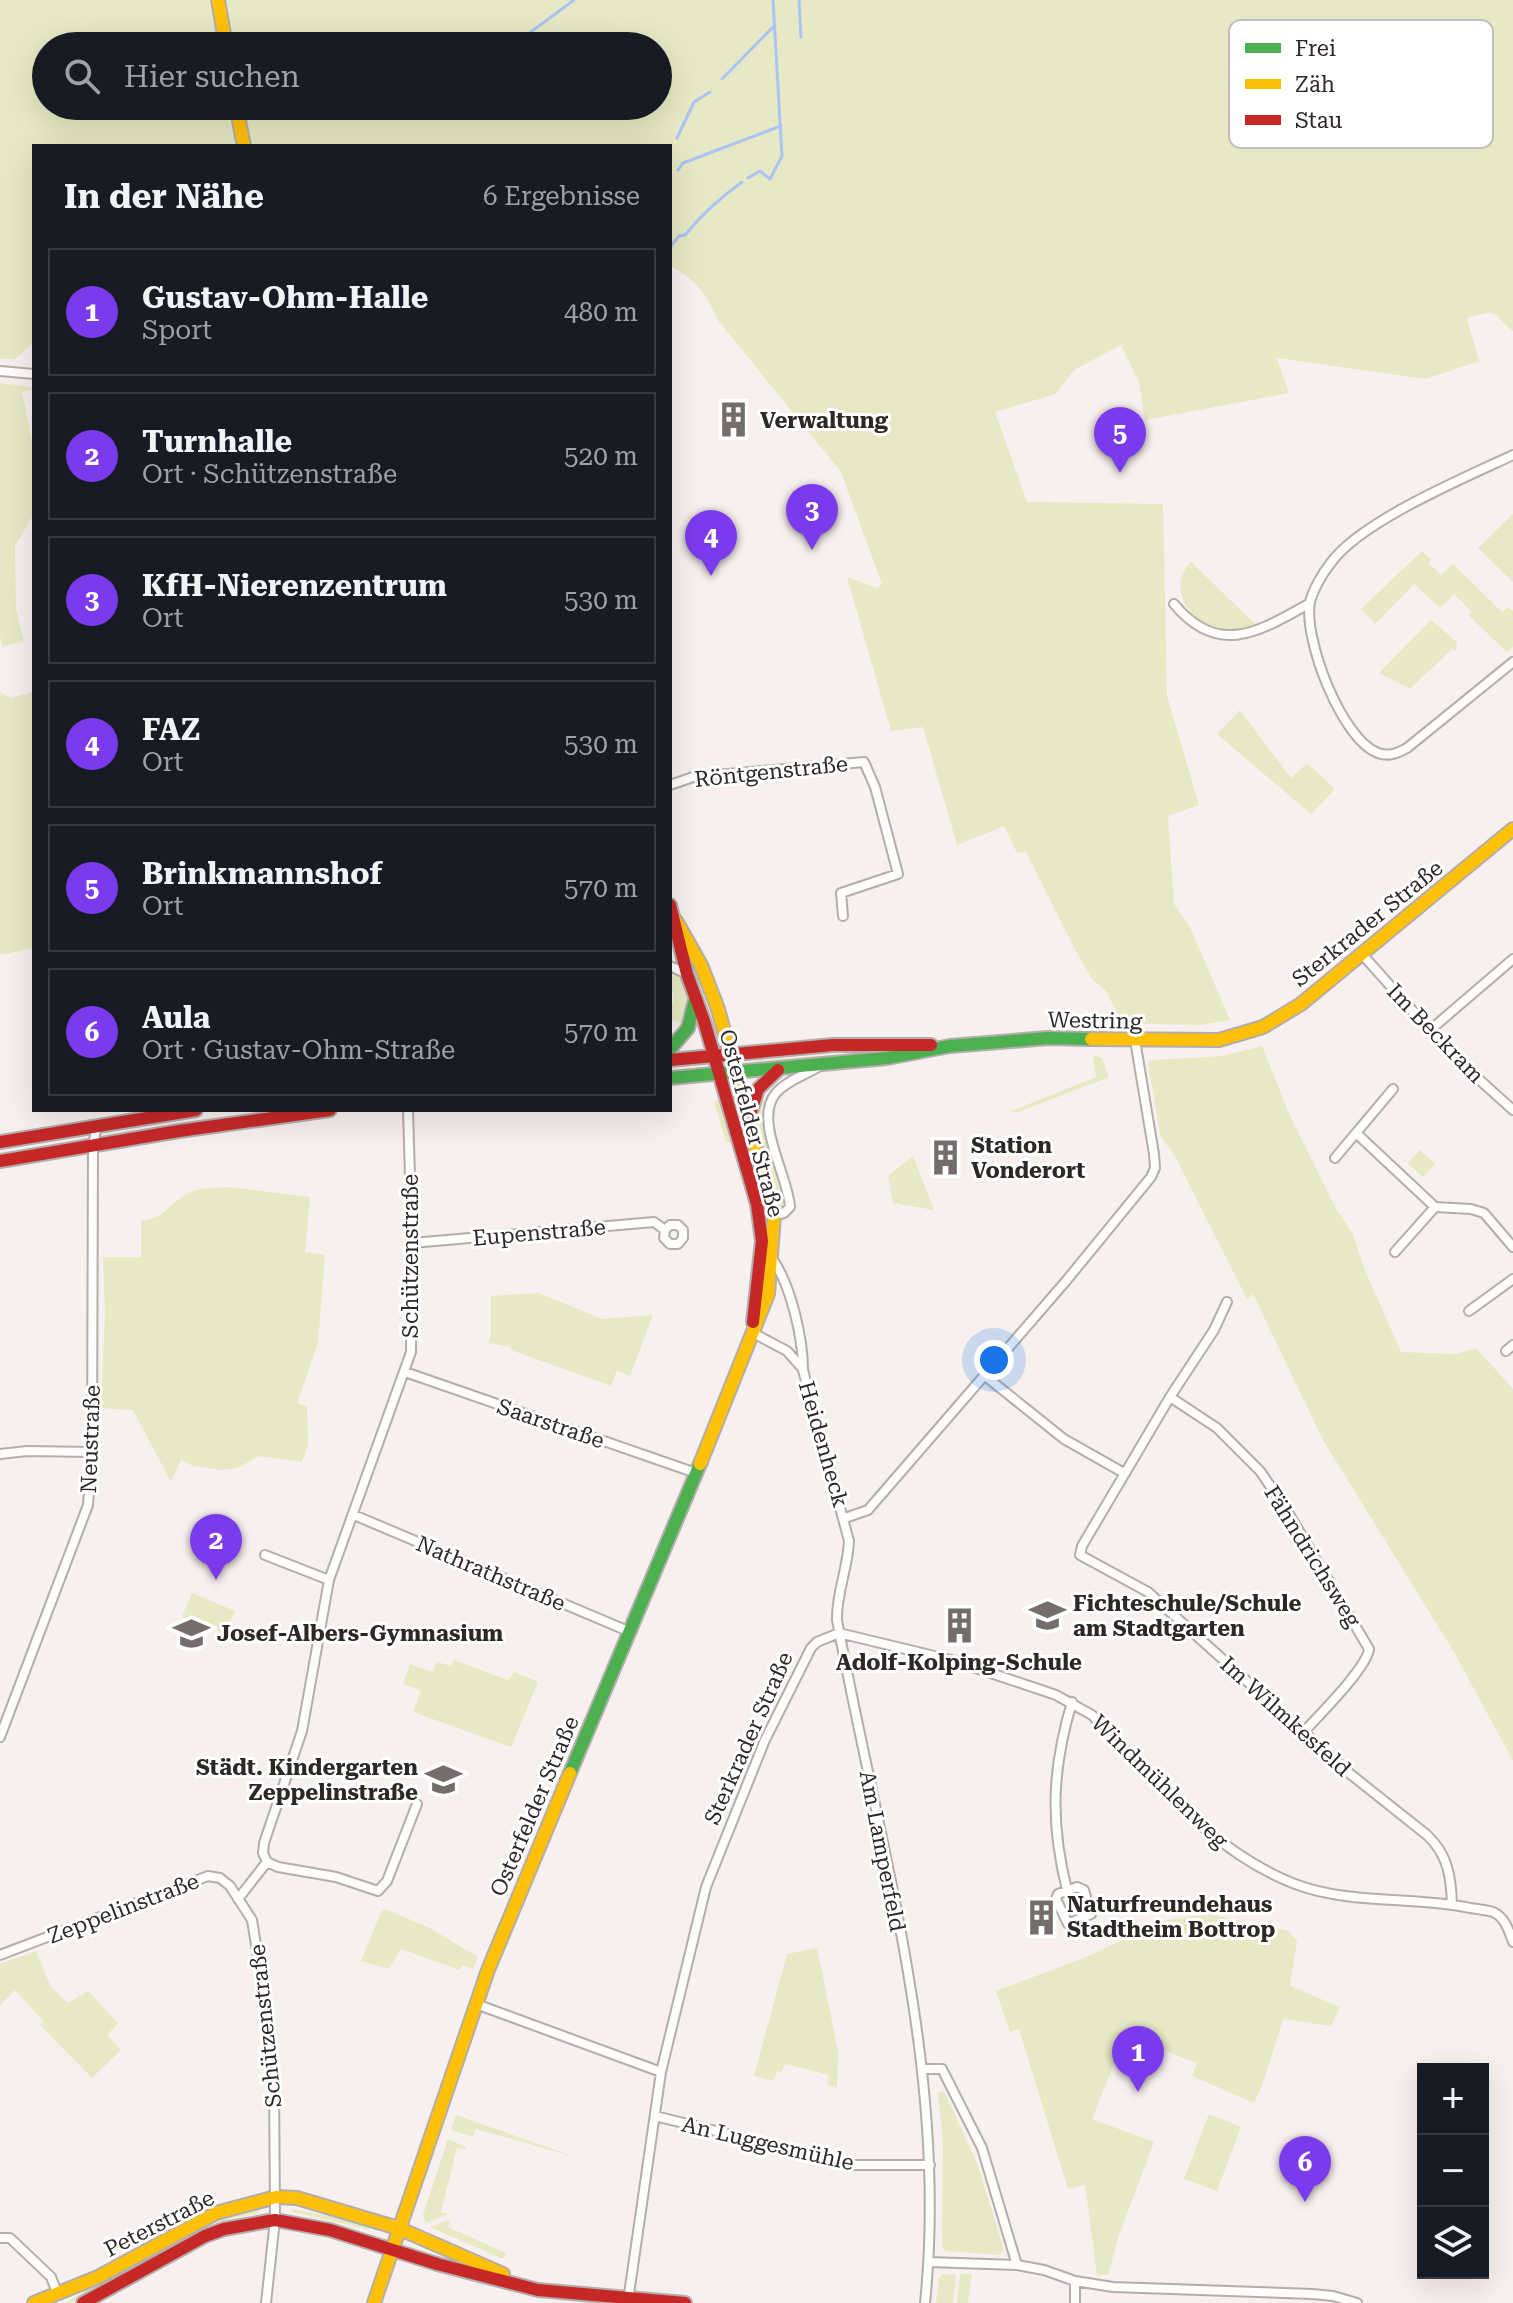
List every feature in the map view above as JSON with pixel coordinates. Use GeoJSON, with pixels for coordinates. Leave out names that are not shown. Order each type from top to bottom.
{"type":"FeatureCollection","features":[{"type":"Feature","properties":{"kind":"main road"},"geometry":{"type":"LineString","coordinates":[[218,0],[224,32]]}},
{"type":"Feature","properties":{"kind":"main road"},"geometry":{"type":"LineString","coordinates":[[239,120],[244,144]]}},
{"type":"Feature","properties":{"kind":"main road","name":"Sterkrader Straße"},"geometry":{"type":"LineString","coordinates":[[1239,1036],[1268,1024],[1301,1004],[1513,829]]}},
{"type":"Feature","properties":{"kind":"main road","name":"Osterfelder Straße"},"geometry":{"type":"LineString","coordinates":[[374,2303],[493,1957],[768,1294],[774,1216],[707,980],[672,910]]}},
{"type":"Feature","properties":{"kind":"main road","name":"Osterfelder Straße"},"geometry":{"type":"LineString","coordinates":[[676,921],[687,974],[757,1204],[762,1241],[753,1333]]}},
{"type":"Feature","properties":{"kind":"main road"},"geometry":{"type":"LineString","coordinates":[[672,1047],[688,1028],[696,997]]}},
{"type":"Feature","properties":{"kind":"main road","name":"Westring"},"geometry":{"type":"LineString","coordinates":[[672,1078],[887,1058],[950,1046],[1048,1038],[1201,1041],[1239,1036]]}},
{"type":"Feature","properties":{"kind":"main road","name":"Westring"},"geometry":{"type":"LineString","coordinates":[[672,1060],[901,1043],[950,1046]]}},
{"type":"Feature","properties":{"kind":"main road"},"geometry":{"type":"LineString","coordinates":[[747,1123],[758,1089],[780,1068]]}},
{"type":"Feature","properties":{"kind":"main road"},"geometry":{"type":"LineString","coordinates":[[0,1142],[183,1112]]}},
{"type":"Feature","properties":{"kind":"main road"},"geometry":{"type":"LineString","coordinates":[[0,1161],[316,1112]]}},
{"type":"Feature","properties":{"kind":"main road","name":"Peterstraße"},"geometry":{"type":"LineString","coordinates":[[34,2303],[98,2277],[199,2221],[243,2204],[276,2197],[303,2199],[398,2228],[531,2288]]}},
{"type":"Feature","properties":{"kind":"main road","name":"Peterstraße"},"geometry":{"type":"LineString","coordinates":[[83,2303],[205,2236],[224,2229],[275,2220],[330,2230],[437,2264],[531,2288]]}},
{"type":"Feature","properties":{"kind":"main road"},"geometry":{"type":"LineString","coordinates":[[531,2288],[628,2300],[685,2303]]}},
{"type":"Feature","properties":{"kind":"street"},"geometry":{"type":"LineString","coordinates":[[0,371],[32,374]]}},
{"type":"Feature","properties":{"kind":"street"},"geometry":{"type":"LineString","coordinates":[[1513,455],[1392,515],[1361,535],[1331,561],[1310,603],[1312,634],[1321,672],[1351,728],[1368,748],[1377,753],[1397,754],[1407,748],[1513,662]]}},
{"type":"Feature","properties":{"kind":"street"},"geometry":{"type":"LineString","coordinates":[[1174,604],[1186,618],[1205,631],[1232,636],[1261,631],[1310,603]]}},
{"type":"Feature","properties":{"kind":"street","name":"Röntgenstraße"},"geometry":{"type":"LineString","coordinates":[[672,784],[693,777],[864,762],[875,787],[898,874],[841,893],[843,916]]}},
{"type":"Feature","properties":{"kind":"street","name":"Im Beckram"},"geometry":{"type":"LineString","coordinates":[[1361,953],[1429,1031],[1513,1110]]}},
{"type":"Feature","properties":{"kind":"street"},"geometry":{"type":"LineString","coordinates":[[1429,1031],[1513,959]]}},
{"type":"Feature","properties":{"kind":"street"},"geometry":{"type":"LineString","coordinates":[[672,967],[687,974]]}},
{"type":"Feature","properties":{"kind":"street"},"geometry":{"type":"LineString","coordinates":[[839,1633],[837,1609],[848,1562],[849,1541],[845,1518],[868,1510],[1151,1177],[1155,1168],[1154,1154],[1140,1040]]}},
{"type":"Feature","properties":{"kind":"street","name":"Osterfelder Straße"},"geometry":{"type":"LineString","coordinates":[[774,1216],[790,1207],[767,1118],[769,1106],[776,1093],[821,1064]]}},
{"type":"Feature","properties":{"kind":"street"},"geometry":{"type":"LineString","coordinates":[[1335,1158],[1393,1089]]}},
{"type":"Feature","properties":{"kind":"street","name":"Schützenstraße"},"geometry":{"type":"LineString","coordinates":[[267,1862],[263,1853],[264,1843],[302,1731],[329,1580],[411,1352],[408,1112]]}},
{"type":"Feature","properties":{"kind":"street","name":"Neustraße"},"geometry":{"type":"LineString","coordinates":[[0,1737],[88,1505],[92,1452],[93,1145],[97,1125]]}},
{"type":"Feature","properties":{"kind":"street"},"geometry":{"type":"LineString","coordinates":[[1356,1133],[1435,1207],[1484,1213],[1513,1247]]}},
{"type":"Feature","properties":{"kind":"street"},"geometry":{"type":"LineString","coordinates":[[1395,1252],[1435,1207]]}},
{"type":"Feature","properties":{"kind":"street","name":"Eupenstraße"},"geometry":{"type":"LineString","coordinates":[[412,1243],[654,1222],[665,1230]]}},
{"type":"Feature","properties":{"kind":"street","name":"Heidenheck"},"geometry":{"type":"LineString","coordinates":[[773,1260],[787,1289],[803,1349],[803,1370],[845,1518]]}},
{"type":"Feature","properties":{"kind":"street"},"geometry":{"type":"LineString","coordinates":[[1469,1311],[1513,1279]]}},
{"type":"Feature","properties":{"kind":"street","name":"Im Wilmkesfeld"},"geometry":{"type":"LineString","coordinates":[[1227,1302],[1214,1330],[1124,1473],[1082,1546],[1080,1555],[1148,1592],[1303,1733],[1435,1843],[1448,1866],[1452,1904]]}},
{"type":"Feature","properties":{"kind":"street","name":"Heidenheck"},"geometry":{"type":"LineString","coordinates":[[753,1333],[787,1351],[803,1370]]}},
{"type":"Feature","properties":{"kind":"street","name":"Saarstraße"},"geometry":{"type":"LineString","coordinates":[[405,1372],[696,1473]]}},
{"type":"Feature","properties":{"kind":"street"},"geometry":{"type":"LineString","coordinates":[[984,1375],[1064,1439],[1124,1473]]}},
{"type":"Feature","properties":{"kind":"street","name":"Fähndrichsweg"},"geometry":{"type":"LineString","coordinates":[[1170,1397],[1217,1428],[1260,1471],[1369,1649],[1360,1669],[1303,1733]]}},
{"type":"Feature","properties":{"kind":"street"},"geometry":{"type":"LineString","coordinates":[[0,1454],[27,1451],[92,1452]]}},
{"type":"Feature","properties":{"kind":"street","name":"Nathrathstraße"},"geometry":{"type":"LineString","coordinates":[[354,1515],[628,1631]]}},
{"type":"Feature","properties":{"kind":"street"},"geometry":{"type":"LineString","coordinates":[[265,1555],[329,1580]]}},
{"type":"Feature","properties":{"kind":"street","name":"Windmühlenweg"},"geometry":{"type":"LineString","coordinates":[[839,1633],[955,1661],[1072,1702],[1092,1715],[1207,1833],[1258,1866],[1298,1885],[1348,1895],[1452,1904],[1494,1913],[1502,1918],[1513,1942]]}},
{"type":"Feature","properties":{"kind":"street","name":"Am Lamperfeld"},"geometry":{"type":"LineString","coordinates":[[839,1633],[895,1907],[923,2069],[930,2165],[929,2262],[925,2303]]}},
{"type":"Feature","properties":{"kind":"street","name":"Sterkrader Straße"},"geometry":{"type":"LineString","coordinates":[[628,2300],[661,2072],[706,1887],[765,1740],[811,1648],[817,1642],[839,1633]]}},
{"type":"Feature","properties":{"kind":"street"},"geometry":{"type":"LineString","coordinates":[[1067,1890],[1057,1840],[1054,1802],[1060,1742],[1072,1702]]}},
{"type":"Feature","properties":{"kind":"street"},"geometry":{"type":"LineString","coordinates":[[238,1899],[267,1862],[280,1868],[336,1877],[378,1891],[385,1884],[417,1804]]}},
{"type":"Feature","properties":{"kind":"street","name":"Zeppelinstraße"},"geometry":{"type":"LineString","coordinates":[[0,1955],[208,1876],[220,1878],[238,1899]]}},
{"type":"Feature","properties":{"kind":"street"},"geometry":{"type":"LineString","coordinates":[[1077,1887],[1084,1890],[1091,1909],[1088,1917],[1072,1924],[1065,1921],[1056,1899],[1067,1890],[1077,1887]]}},
{"type":"Feature","properties":{"kind":"street","name":"Schützenstraße"},"geometry":{"type":"LineString","coordinates":[[238,1899],[253,1926],[274,2070],[276,2197],[266,2303]]}},
{"type":"Feature","properties":{"kind":"street"},"geometry":{"type":"LineString","coordinates":[[476,2004],[661,2072]]}},
{"type":"Feature","properties":{"kind":"street"},"geometry":{"type":"LineString","coordinates":[[923,2069],[942,2069],[982,2148],[1017,2265]]}},
{"type":"Feature","properties":{"kind":"street","name":"An Luggesmühle"},"geometry":{"type":"LineString","coordinates":[[655,2116],[853,2165],[930,2165]]}},
{"type":"Feature","properties":{"kind":"street"},"geometry":{"type":"LineString","coordinates":[[0,2238],[10,2238],[51,2277],[58,2295]]}},
{"type":"Feature","properties":{"kind":"street"},"geometry":{"type":"LineString","coordinates":[[929,2262],[1017,2265],[1075,2281],[1113,2287],[1333,2296],[1357,2303]]}},
{"type":"Feature","properties":{"kind":"street"},"geometry":{"type":"LineString","coordinates":[[1075,2281],[1075,2303]]}},
{"type":"Feature","properties":{"kind":"green space"},"geometry":{"type":"Polygon","coordinates":[[[0,0],[1513,0],[1513,331],[1491,313],[1467,318],[1479,361],[1426,379],[1277,358],[1289,393],[1145,420],[1139,382],[1121,345],[1074,370],[1056,394],[995,412],[1027,502],[1163,504],[1167,696],[1199,805],[1168,816],[1174,904],[1190,927],[1230,1020],[1200,1025],[1122,1023],[1106,991],[1092,979],[1077,953],[1026,852],[1017,853],[1004,826],[957,845],[923,727],[891,731],[847,577],[877,588],[882,584],[841,472],[717,319],[699,288],[672,267],[672,144],[32,144],[32,344],[15,359],[0,359],[0,0]]]}},
{"type":"Feature","properties":{"kind":"green space"},"geometry":{"type":"Polygon","coordinates":[[[0,383],[32,387],[32,390],[22,392],[32,441],[32,517],[15,546],[16,609],[24,642],[2,646],[0,383]]]}},
{"type":"Feature","properties":{"kind":"green space"},"geometry":{"type":"Polygon","coordinates":[[[1513,514],[1513,582],[1478,548],[1513,514]]]}},
{"type":"Feature","properties":{"kind":"green space"},"geometry":{"type":"Polygon","coordinates":[[[1422,551],[1441,575],[1453,564],[1502,612],[1508,607],[1513,611],[1513,647],[1507,652],[1469,616],[1472,612],[1454,594],[1440,608],[1414,584],[1375,624],[1361,609],[1422,551]]]}},
{"type":"Feature","properties":{"kind":"green space"},"geometry":{"type":"Polygon","coordinates":[[[1191,562],[1256,625],[1223,630],[1202,622],[1194,615],[1187,608],[1180,590],[1184,571],[1191,562]]]}},
{"type":"Feature","properties":{"kind":"green space"},"geometry":{"type":"Polygon","coordinates":[[[1431,620],[1457,642],[1456,651],[1452,649],[1410,689],[1379,673],[1431,620]]]}},
{"type":"Feature","properties":{"kind":"green space"},"geometry":{"type":"Polygon","coordinates":[[[0,692],[11,698],[32,693],[32,948],[0,955],[0,692]]]}},
{"type":"Feature","properties":{"kind":"green space"},"geometry":{"type":"Polygon","coordinates":[[[1240,710],[1291,778],[1307,763],[1335,789],[1311,814],[1217,734],[1240,710]]]}},
{"type":"Feature","properties":{"kind":"green space"},"geometry":{"type":"Polygon","coordinates":[[[690,952],[719,1032],[713,1033],[689,961],[690,952]]]}},
{"type":"Feature","properties":{"kind":"green space"},"geometry":{"type":"Polygon","coordinates":[[[672,972],[687,988],[684,1026],[672,1020],[672,972]]]}},
{"type":"Feature","properties":{"kind":"green space"},"geometry":{"type":"Polygon","coordinates":[[[1262,1046],[1290,1116],[1335,1207],[1353,1234],[1364,1268],[1401,1352],[1456,1354],[1476,1348],[1513,1389],[1513,1761],[1454,1652],[1323,1440],[1253,1294],[1247,1299],[1175,1156],[1161,1137],[1148,1065],[1150,1060],[1223,1056],[1262,1046]]]}},
{"type":"Feature","properties":{"kind":"green space"},"geometry":{"type":"Polygon","coordinates":[[[882,1051],[755,1065],[754,1061],[882,1051]]]}},
{"type":"Feature","properties":{"kind":"green space"},"geometry":{"type":"Polygon","coordinates":[[[1093,1055],[1102,1058],[1109,1077],[1016,1113],[1011,1111],[1096,1077],[1093,1055]]]}},
{"type":"Feature","properties":{"kind":"green space"},"geometry":{"type":"Polygon","coordinates":[[[759,1097],[767,1103],[768,1138],[787,1199],[786,1205],[780,1208],[757,1118],[759,1097]]]}},
{"type":"Feature","properties":{"kind":"green space"},"geometry":{"type":"Polygon","coordinates":[[[720,1099],[731,1143],[726,1142],[714,1101],[720,1099]]]}},
{"type":"Feature","properties":{"kind":"green space"},"geometry":{"type":"Polygon","coordinates":[[[1420,1150],[1435,1164],[1423,1177],[1407,1163],[1420,1150]]]}},
{"type":"Feature","properties":{"kind":"green space"},"geometry":{"type":"Polygon","coordinates":[[[913,1156],[934,1210],[893,1203],[888,1176],[913,1156]]]}},
{"type":"Feature","properties":{"kind":"green space"},"geometry":{"type":"Polygon","coordinates":[[[229,1187],[310,1197],[305,1252],[325,1255],[318,1343],[297,1403],[307,1407],[308,1445],[302,1462],[259,1456],[237,1468],[221,1470],[193,1466],[181,1460],[171,1482],[133,1410],[101,1408],[105,1312],[103,1257],[141,1257],[141,1221],[158,1216],[188,1193],[229,1187]]]}},
{"type":"Feature","properties":{"kind":"green space"},"geometry":{"type":"Polygon","coordinates":[[[539,1293],[602,1319],[653,1315],[630,1376],[617,1370],[611,1386],[511,1350],[511,1347],[488,1343],[491,1334],[491,1296],[539,1293]]]}},
{"type":"Feature","properties":{"kind":"green space"},"geometry":{"type":"Polygon","coordinates":[[[192,1593],[235,1611],[225,1634],[182,1617],[192,1593]]]}},
{"type":"Feature","properties":{"kind":"green space"},"geometry":{"type":"Polygon","coordinates":[[[454,1660],[508,1680],[514,1672],[538,1682],[511,1747],[413,1712],[421,1691],[403,1684],[410,1664],[432,1672],[437,1662],[451,1666],[454,1660]]]}},
{"type":"Feature","properties":{"kind":"green space"},"geometry":{"type":"Polygon","coordinates":[[[385,1909],[430,1928],[478,1957],[473,1969],[462,1965],[460,1970],[401,1949],[389,1969],[361,1961],[385,1909]]]}},
{"type":"Feature","properties":{"kind":"green space"},"geometry":{"type":"Polygon","coordinates":[[[1209,1914],[1288,1931],[1297,1941],[1290,1986],[1340,2007],[1331,2026],[1283,2019],[1254,2103],[1192,2076],[1197,2063],[1157,2048],[1150,2062],[1119,2051],[1092,2119],[1154,2142],[1119,2235],[1108,2275],[1097,2275],[1085,2185],[1068,2189],[1019,2029],[1010,2032],[996,1991],[1081,1959],[1167,1920],[1209,1914]]]}},
{"type":"Feature","properties":{"kind":"green space"},"geometry":{"type":"Polygon","coordinates":[[[817,1948],[838,2051],[837,2088],[827,2085],[829,2075],[785,2064],[782,2072],[777,2071],[774,2081],[754,2076],[787,1954],[817,1948]]]}},
{"type":"Feature","properties":{"kind":"green space"},"geometry":{"type":"Polygon","coordinates":[[[36,1951],[51,1987],[68,2003],[88,1991],[118,2023],[107,2035],[121,2050],[92,2078],[40,2025],[44,2022],[15,1990],[0,2005],[0,1964],[36,1951]]]}},
{"type":"Feature","properties":{"kind":"green space"},"geometry":{"type":"Polygon","coordinates":[[[944,2091],[977,2163],[1004,2250],[999,2255],[946,2251],[942,2247],[943,2144],[938,2093],[944,2091]]]}},
{"type":"Feature","properties":{"kind":"green space"},"geometry":{"type":"Polygon","coordinates":[[[1209,2114],[1241,2127],[1217,2191],[1184,2179],[1209,2114]]]}},
{"type":"Feature","properties":{"kind":"green space"},"geometry":{"type":"Polygon","coordinates":[[[456,2115],[578,2158],[476,2129],[473,2137],[451,2130],[456,2115]]]}},
{"type":"Feature","properties":{"kind":"green space"},"geometry":{"type":"Polygon","coordinates":[[[448,2139],[466,2147],[457,2148],[441,2212],[449,2214],[426,2223],[423,2215],[448,2139]]]}},
{"type":"Feature","properties":{"kind":"green space"},"geometry":{"type":"Polygon","coordinates":[[[257,2207],[259,2210],[256,2214],[203,2228],[92,2294],[64,2303],[217,2217],[257,2207]]]}},
{"type":"Feature","properties":{"kind":"green space"},"geometry":{"type":"Polygon","coordinates":[[[292,2209],[371,2224],[369,2230],[293,2212],[292,2209]]]}},
{"type":"Feature","properties":{"kind":"green space"},"geometry":{"type":"Polygon","coordinates":[[[450,2219],[448,2227],[506,2253],[503,2259],[430,2227],[450,2219]]]}},
{"type":"Feature","properties":{"kind":"green space"},"geometry":{"type":"Polygon","coordinates":[[[943,2274],[956,2275],[953,2303],[936,2303],[939,2278],[943,2274]]]}},
{"type":"Feature","properties":{"kind":"green space"},"geometry":{"type":"Polygon","coordinates":[[[960,2274],[972,2274],[968,2303],[957,2303],[960,2274]]]}},
{"type":"Feature","properties":{"kind":"waterway"},"geometry":{"type":"LineString","coordinates":[[531,32],[574,0]]}},
{"type":"Feature","properties":{"kind":"waterway"},"geometry":{"type":"LineString","coordinates":[[748,178],[760,171],[770,179],[782,156],[773,0]]}},
{"type":"Feature","properties":{"kind":"waterway"},"geometry":{"type":"LineString","coordinates":[[799,0],[801,37]]}},
{"type":"Feature","properties":{"kind":"waterway"},"geometry":{"type":"LineString","coordinates":[[722,79],[775,25]]}},
{"type":"Feature","properties":{"kind":"waterway"},"geometry":{"type":"LineString","coordinates":[[677,138],[694,102],[710,92]]}},
{"type":"Feature","properties":{"kind":"waterway"},"geometry":{"type":"LineString","coordinates":[[678,170],[683,163],[781,126]]}},
{"type":"Feature","properties":{"kind":"waterway"},"geometry":{"type":"LineString","coordinates":[[672,245],[742,182]]}},
{"type":"Feature","properties":{"kind":"traffic: fast"},"geometry":{"type":"LineString","coordinates":[[672,1047],[688,1028],[695,1000]]}},
{"type":"Feature","properties":{"kind":"traffic: fast"},"geometry":{"type":"LineString","coordinates":[[672,1078],[887,1058],[950,1046],[1048,1038],[1091,1039]]}},
{"type":"Feature","properties":{"kind":"traffic: fast"},"geometry":{"type":"LineString","coordinates":[[570,1773],[700,1464]]}},
{"type":"Feature","properties":{"kind":"traffic: slow"},"geometry":{"type":"LineString","coordinates":[[218,0],[224,32]]}},
{"type":"Feature","properties":{"kind":"traffic: slow"},"geometry":{"type":"LineString","coordinates":[[239,120],[244,144]]}},
{"type":"Feature","properties":{"kind":"traffic: slow"},"geometry":{"type":"LineString","coordinates":[[1091,1039],[1219,1040],[1263,1027],[1301,1004],[1513,829]]}},
{"type":"Feature","properties":{"kind":"traffic: slow"},"geometry":{"type":"LineString","coordinates":[[676,921],[701,965],[718,1009],[774,1216],[768,1294],[700,1464]]}},
{"type":"Feature","properties":{"kind":"traffic: slow"},"geometry":{"type":"LineString","coordinates":[[374,2303],[488,1970],[570,1773]]}},
{"type":"Feature","properties":{"kind":"traffic: slow"},"geometry":{"type":"LineString","coordinates":[[34,2303],[98,2277],[216,2213],[276,2197],[297,2198],[398,2228],[503,2274]]}},
{"type":"Feature","properties":{"kind":"traffic: jam"},"geometry":{"type":"LineString","coordinates":[[672,913],[687,974],[704,1021],[757,1204],[762,1241],[753,1322]]}},
{"type":"Feature","properties":{"kind":"traffic: jam"},"geometry":{"type":"LineString","coordinates":[[672,1060],[833,1045],[931,1045]]}},
{"type":"Feature","properties":{"kind":"traffic: jam"},"geometry":{"type":"LineString","coordinates":[[748,1121],[758,1089],[778,1070]]}},
{"type":"Feature","properties":{"kind":"traffic: jam"},"geometry":{"type":"LineString","coordinates":[[0,1142],[184,1112]]}},
{"type":"Feature","properties":{"kind":"traffic: jam"},"geometry":{"type":"LineString","coordinates":[[0,1161],[316,1112]]}},
{"type":"Feature","properties":{"kind":"traffic: jam"},"geometry":{"type":"LineString","coordinates":[[83,2303],[205,2236],[224,2229],[275,2220],[330,2230],[437,2264],[538,2290],[685,2303]]}},
{"type":"Feature","properties":{"kind":"place","name":"Verwaltung"},"geometry":{"type":"Point","coordinates":[734,420]}},
{"type":"Feature","properties":{"kind":"place","name":"Brinkmannshof"},"geometry":{"type":"Point","coordinates":[1120,473]}},
{"type":"Feature","properties":{"kind":"place","name":"KfH-Nierenzentrum"},"geometry":{"type":"Point","coordinates":[812,550]}},
{"type":"Feature","properties":{"kind":"place","name":"FAZ"},"geometry":{"type":"Point","coordinates":[711,576]}},
{"type":"Feature","properties":{"kind":"place","name":"Station Vonderort"},"geometry":{"type":"Point","coordinates":[945,1158]}},
{"type":"Feature","properties":{"kind":"place","name":"Turnhalle"},"geometry":{"type":"Point","coordinates":[216,1580]}},
{"type":"Feature","properties":{"kind":"place","name":"Fichteschule/Schule am Stadtgarten"},"geometry":{"type":"Point","coordinates":[1047,1616]}},
{"type":"Feature","properties":{"kind":"place","name":"Adolf-Kolping-Schule"},"geometry":{"type":"Point","coordinates":[959,1626]}},
{"type":"Feature","properties":{"kind":"place","name":"Josef-Albers-Gymnasium"},"geometry":{"type":"Point","coordinates":[191,1633]}},
{"type":"Feature","properties":{"kind":"place","name":"Städt. Kindergarten Zeppelinstraße"},"geometry":{"type":"Point","coordinates":[444,1780]}},
{"type":"Feature","properties":{"kind":"place","name":"Naturfreundehaus Stadtheim Bottrop"},"geometry":{"type":"Point","coordinates":[1041,1917]}},
{"type":"Feature","properties":{"kind":"place","name":"Gustav-Ohm-Halle"},"geometry":{"type":"Point","coordinates":[1138,2092]}},
{"type":"Feature","properties":{"kind":"place","name":"Aula"},"geometry":{"type":"Point","coordinates":[1305,2202]}}]}
